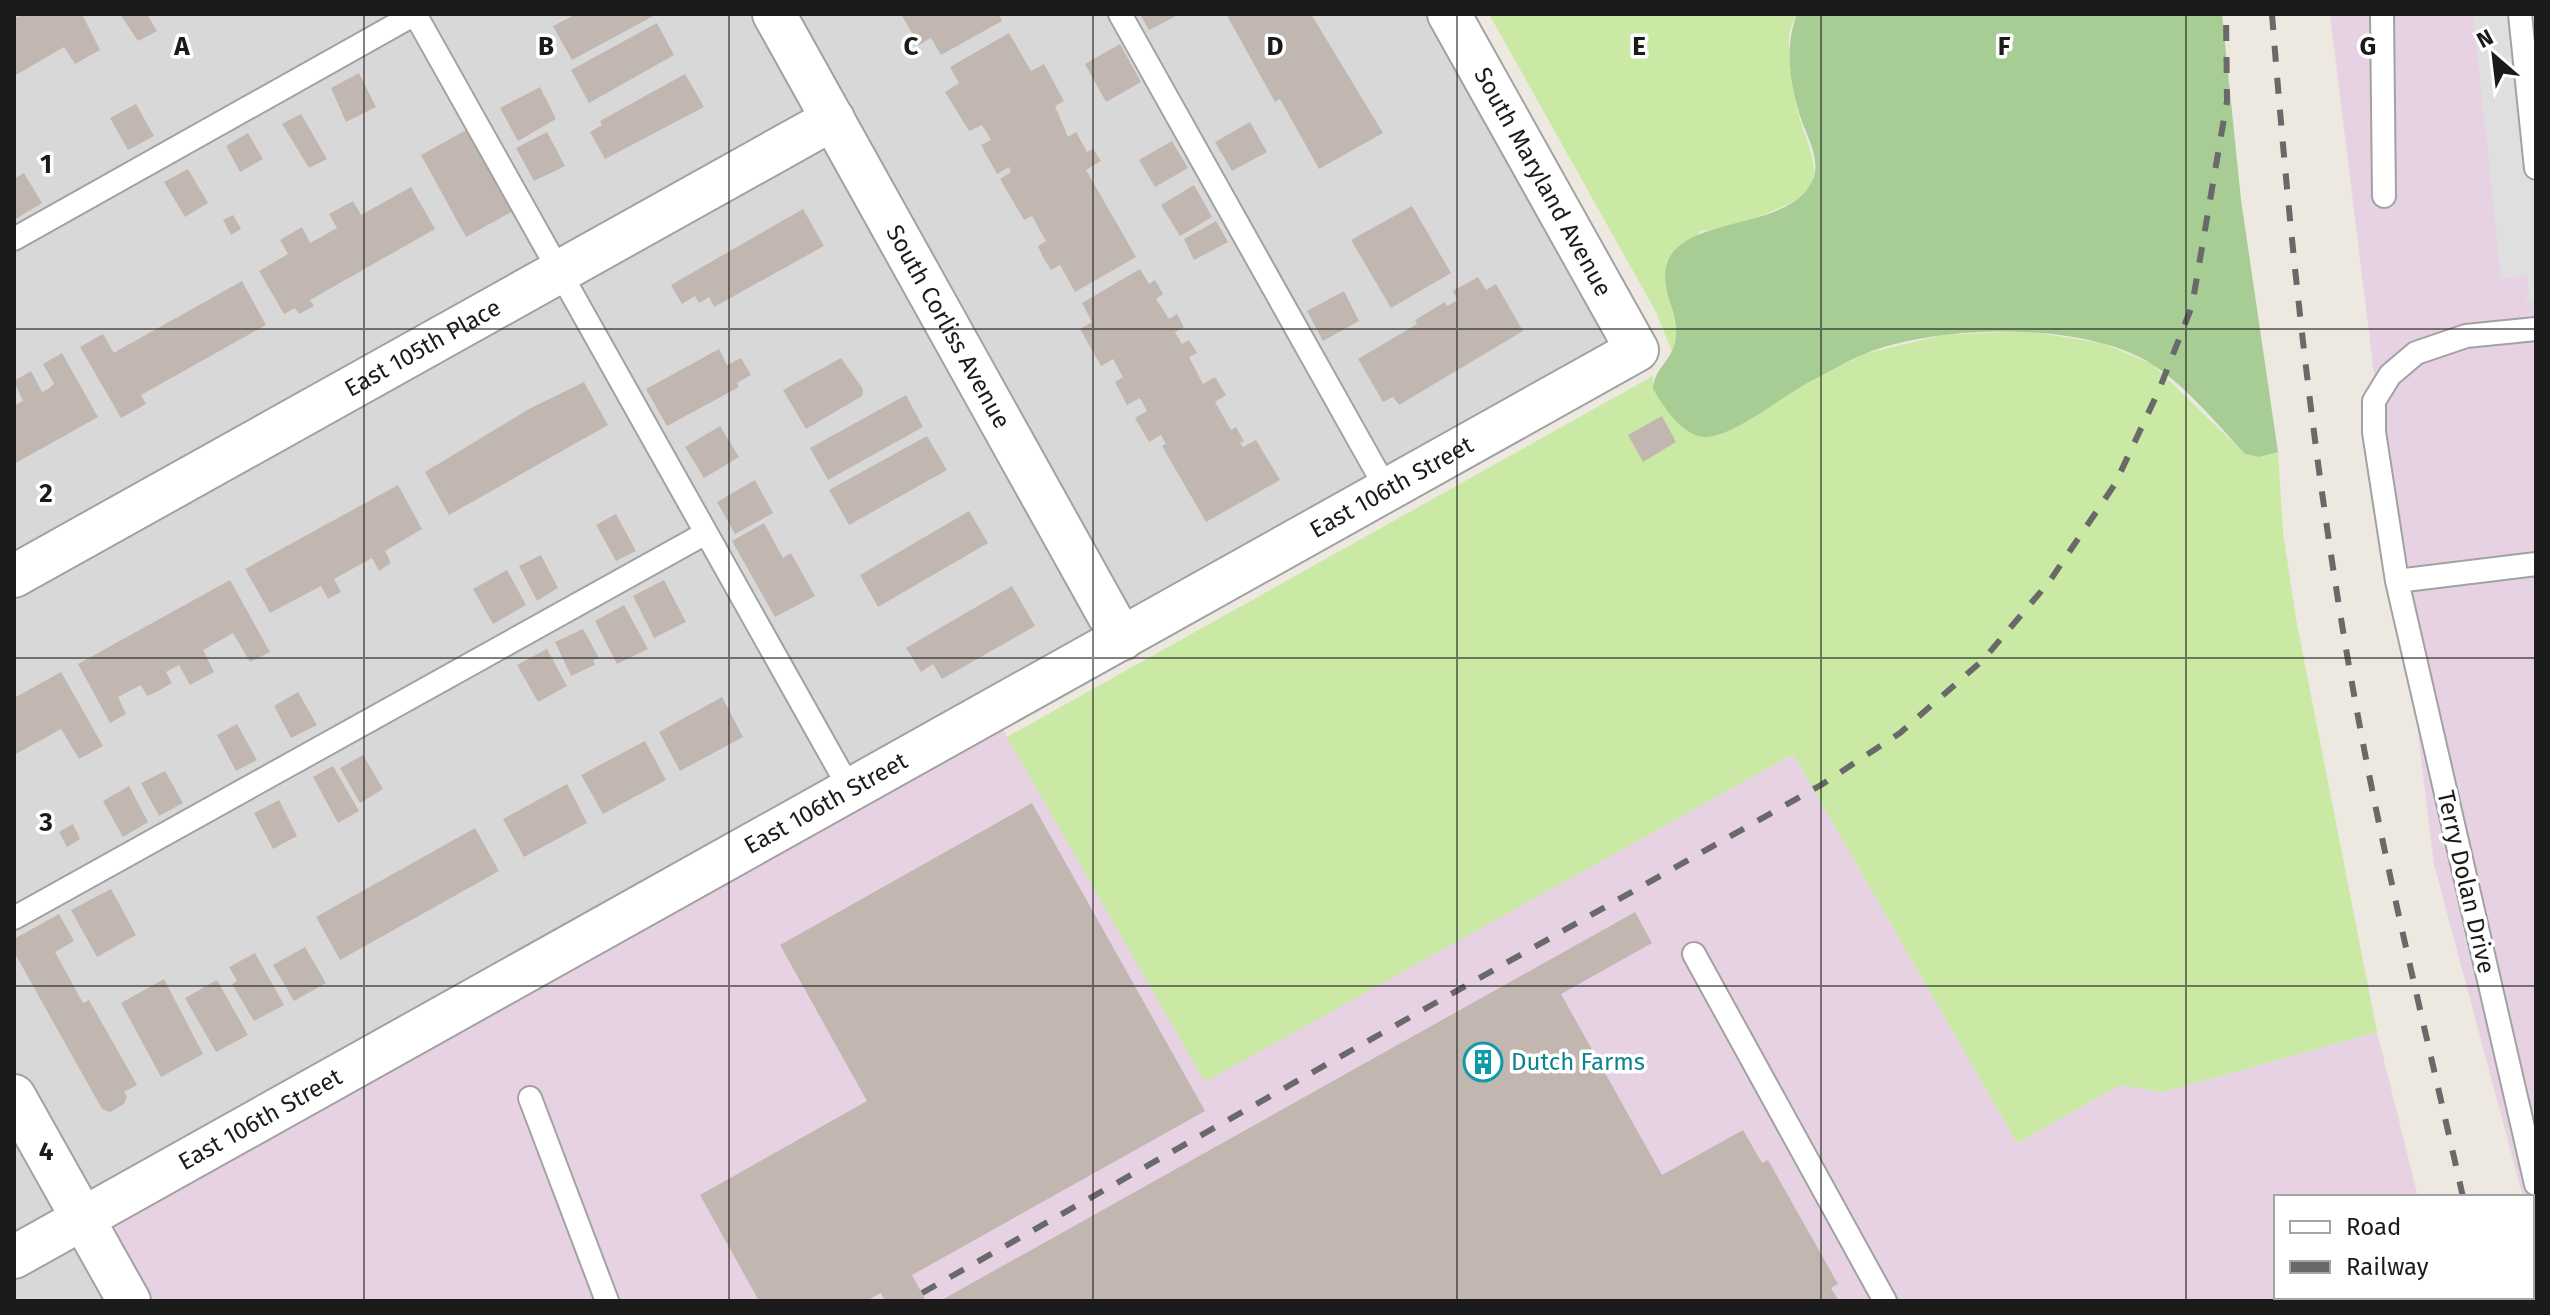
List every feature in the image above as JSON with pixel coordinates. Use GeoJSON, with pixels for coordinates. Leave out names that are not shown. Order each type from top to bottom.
{"type":"FeatureCollection","features":[{"type":"Feature","properties":{"kind":"street","name":"South Corliss Avenue"},"geometry":{"type":"LineString","coordinates":[[774,14],[1122,639]]}},
{"type":"Feature","properties":{"kind":"street","name":"South Maryland Avenue"},"geometry":{"type":"LineString","coordinates":[[1449,14],[1637,350]]}},
{"type":"Feature","properties":{"kind":"street","name":"East 105th Place"},"geometry":{"type":"LineString","coordinates":[[14,576],[833,119]]}},
{"type":"Feature","properties":{"kind":"street","name":"East 106th Street"},"geometry":{"type":"LineString","coordinates":[[14,1257],[1637,350]]}},
{"type":"Feature","properties":{"kind":"street"},"geometry":{"type":"LineString","coordinates":[[14,1096],[129,1301]]}},
{"type":"Feature","properties":{"kind":"lane"},"geometry":{"type":"LineString","coordinates":[[14,239],[415,14],[851,791]]}},
{"type":"Feature","properties":{"kind":"lane"},"geometry":{"type":"LineString","coordinates":[[1120,14],[1387,490]]}},
{"type":"Feature","properties":{"kind":"lane"},"geometry":{"type":"LineString","coordinates":[[2382,14],[2384,196]]}},
{"type":"Feature","properties":{"kind":"lane"},"geometry":{"type":"LineString","coordinates":[[2520,14],[2536,168]]}},
{"type":"Feature","properties":{"kind":"lane","name":"Terry Dolan Drive"},"geometry":{"type":"LineString","coordinates":[[2536,329],[2466,336],[2416,353],[2390,375],[2374,401],[2374,432],[2397,581],[2536,1184]]}},
{"type":"Feature","properties":{"kind":"lane"},"geometry":{"type":"LineString","coordinates":[[14,918],[706,533]]}},
{"type":"Feature","properties":{"kind":"lane"},"geometry":{"type":"LineString","coordinates":[[2397,581],[2536,564]]}},
{"type":"Feature","properties":{"kind":"lane"},"geometry":{"type":"LineString","coordinates":[[1694,954],[1885,1301]]}},
{"type":"Feature","properties":{"kind":"lane"},"geometry":{"type":"LineString","coordinates":[[530,1098],[607,1301]]}},
{"type":"Feature","properties":{"kind":"shaded area"},"geometry":{"type":"Polygon","coordinates":[[[14,14],[1442,14],[1628,346],[86,1212],[136,1301],[14,1301],[14,14]]]}},
{"type":"Feature","properties":{"kind":"shaded area"},"geometry":{"type":"Polygon","coordinates":[[[2330,14],[2536,14],[2536,1244],[2534,1195],[2522,1195],[2434,864],[2330,14]]]}},
{"type":"Feature","properties":{"kind":"shaded area"},"geometry":{"type":"Polygon","coordinates":[[[2473,14],[2536,14],[2536,300],[2524,301],[2529,292],[2527,276],[2501,278],[2473,14]]]}},
{"type":"Feature","properties":{"kind":"shaded area"},"geometry":{"type":"Polygon","coordinates":[[[989,705],[1205,1081],[1793,754],[2017,1143],[2120,1085],[2163,1092],[2377,1032],[2418,1195],[2274,1195],[2274,1299],[2444,1301],[136,1301],[86,1212],[989,705]]]}},
{"type":"Feature","properties":{"kind":"green space"},"geometry":{"type":"Polygon","coordinates":[[[1489,14],[1797,14],[1789,34],[1789,54],[1798,112],[1812,158],[1812,182],[1792,202],[1772,211],[1737,224],[1701,231],[1665,275],[1677,334],[1673,354],[1656,312],[1489,14]]]}},
{"type":"Feature","properties":{"kind":"green space"},"geometry":{"type":"Polygon","coordinates":[[[1797,14],[2222,14],[2241,200],[2278,452],[2259,457],[2245,454],[2178,384],[2153,365],[2124,350],[2089,340],[2009,332],[1928,337],[1892,345],[1843,364],[1717,435],[1697,435],[1681,426],[1653,389],[1654,381],[1675,344],[1675,321],[1665,276],[1671,256],[1685,241],[1780,209],[1800,197],[1813,179],[1814,153],[1792,85],[1790,50],[1797,14]]]}},
{"type":"Feature","properties":{"kind":"green space"},"geometry":{"type":"Polygon","coordinates":[[[2026,331],[2102,343],[2152,364],[2245,454],[2259,457],[2278,452],[2283,532],[2296,619],[2377,1032],[2163,1092],[2120,1085],[2017,1143],[1793,754],[1205,1082],[1007,737],[1653,376],[1653,389],[1796,388],[1864,354],[1943,335],[2026,331]]]}},
{"type":"Feature","properties":{"kind":"building"},"geometry":{"type":"Polygon","coordinates":[[[14,14],[17,17],[23,14],[82,14],[100,50],[75,64],[64,47],[14,76],[14,14]]]}},
{"type":"Feature","properties":{"kind":"building"},"geometry":{"type":"Polygon","coordinates":[[[120,14],[147,14],[157,31],[138,41],[120,14]]]}},
{"type":"Feature","properties":{"kind":"building"},"geometry":{"type":"Polygon","coordinates":[[[576,14],[657,14],[572,60],[553,26],[576,14]]]}},
{"type":"Feature","properties":{"kind":"building"},"geometry":{"type":"Polygon","coordinates":[[[901,14],[999,14],[1002,21],[941,55],[931,38],[919,45],[901,14]]]}},
{"type":"Feature","properties":{"kind":"building"},"geometry":{"type":"Polygon","coordinates":[[[1140,14],[1180,14],[1149,30],[1140,14]]]}},
{"type":"Feature","properties":{"kind":"building"},"geometry":{"type":"Polygon","coordinates":[[[1226,14],[1311,14],[1383,133],[1319,169],[1280,99],[1275,102],[1226,14]]]}},
{"type":"Feature","properties":{"kind":"building"},"geometry":{"type":"Polygon","coordinates":[[[657,23],[674,55],[589,103],[571,70],[657,23]]]}},
{"type":"Feature","properties":{"kind":"building"},"geometry":{"type":"Polygon","coordinates":[[[1009,33],[1031,71],[1044,64],[1064,101],[1055,106],[1068,137],[1076,132],[1087,152],[1093,149],[1101,161],[1086,170],[1136,257],[1075,292],[1060,265],[1051,270],[1044,259],[1038,246],[1046,241],[1032,216],[1024,220],[1000,179],[1011,172],[1009,167],[997,174],[981,145],[991,140],[982,125],[969,131],[945,92],[959,83],[950,67],[1009,33]]]}},
{"type":"Feature","properties":{"kind":"building"},"geometry":{"type":"Polygon","coordinates":[[[1120,44],[1141,82],[1106,102],[1085,64],[1120,44]]]}},
{"type":"Feature","properties":{"kind":"building"},"geometry":{"type":"Polygon","coordinates":[[[359,73],[376,107],[346,122],[331,88],[359,73]]]}},
{"type":"Feature","properties":{"kind":"building"},"geometry":{"type":"Polygon","coordinates":[[[685,74],[704,107],[605,159],[590,132],[602,125],[600,121],[685,74]]]}},
{"type":"Feature","properties":{"kind":"building"},"geometry":{"type":"Polygon","coordinates":[[[540,87],[556,119],[518,141],[500,108],[540,87]]]}},
{"type":"Feature","properties":{"kind":"building"},"geometry":{"type":"Polygon","coordinates":[[[136,104],[154,136],[128,150],[110,118],[136,104]]]}},
{"type":"Feature","properties":{"kind":"building"},"geometry":{"type":"Polygon","coordinates":[[[301,114],[327,159],[309,168],[282,124],[301,114]]]}},
{"type":"Feature","properties":{"kind":"building"},"geometry":{"type":"Polygon","coordinates":[[[1250,122],[1267,152],[1232,171],[1215,142],[1250,122]]]}},
{"type":"Feature","properties":{"kind":"building"},"geometry":{"type":"Polygon","coordinates":[[[468,129],[513,211],[466,237],[421,155],[468,129]]]}},
{"type":"Feature","properties":{"kind":"building"},"geometry":{"type":"Polygon","coordinates":[[[547,132],[565,166],[534,181],[516,148],[547,132]]]}},
{"type":"Feature","properties":{"kind":"building"},"geometry":{"type":"Polygon","coordinates":[[[248,133],[263,159],[240,172],[226,146],[248,133]]]}},
{"type":"Feature","properties":{"kind":"building"},"geometry":{"type":"Polygon","coordinates":[[[1172,141],[1188,168],[1155,187],[1139,160],[1172,141]]]}},
{"type":"Feature","properties":{"kind":"building"},"geometry":{"type":"Polygon","coordinates":[[[188,169],[208,203],[185,217],[164,182],[188,169]]]}},
{"type":"Feature","properties":{"kind":"building"},"geometry":{"type":"Polygon","coordinates":[[[24,173],[42,203],[14,220],[14,179],[24,173]]]}},
{"type":"Feature","properties":{"kind":"building"},"geometry":{"type":"Polygon","coordinates":[[[1194,185],[1212,217],[1180,236],[1161,205],[1194,185]]]}},
{"type":"Feature","properties":{"kind":"building"},"geometry":{"type":"Polygon","coordinates":[[[411,187],[435,229],[310,300],[314,306],[299,314],[295,308],[284,314],[259,271],[288,254],[280,240],[302,227],[310,243],[337,228],[329,214],[353,201],[361,215],[411,187]]]}},
{"type":"Feature","properties":{"kind":"building"},"geometry":{"type":"Polygon","coordinates":[[[1412,206],[1451,273],[1391,308],[1351,240],[1412,206]]]}},
{"type":"Feature","properties":{"kind":"building"},"geometry":{"type":"Polygon","coordinates":[[[803,209],[824,246],[714,307],[709,297],[699,303],[695,296],[682,304],[671,285],[803,209]]]}},
{"type":"Feature","properties":{"kind":"building"},"geometry":{"type":"Polygon","coordinates":[[[233,215],[241,229],[231,235],[223,220],[233,215]]]}},
{"type":"Feature","properties":{"kind":"building"},"geometry":{"type":"Polygon","coordinates":[[[1216,221],[1228,242],[1194,260],[1184,239],[1216,221]]]}},
{"type":"Feature","properties":{"kind":"building"},"geometry":{"type":"Polygon","coordinates":[[[1140,269],[1149,284],[1155,280],[1163,294],[1156,299],[1169,319],[1177,314],[1184,327],[1175,332],[1182,344],[1189,340],[1197,353],[1189,357],[1203,384],[1215,377],[1226,395],[1215,402],[1231,430],[1236,427],[1244,441],[1240,443],[1243,447],[1256,440],[1280,480],[1206,522],[1162,446],[1166,444],[1161,435],[1149,442],[1135,418],[1147,411],[1140,398],[1127,405],[1115,382],[1123,377],[1113,359],[1101,366],[1080,329],[1092,322],[1082,303],[1140,269]]]}},
{"type":"Feature","properties":{"kind":"building"},"geometry":{"type":"Polygon","coordinates":[[[1478,277],[1486,290],[1496,284],[1523,331],[1399,405],[1393,397],[1383,402],[1358,359],[1417,324],[1415,320],[1445,302],[1447,306],[1458,300],[1453,291],[1478,277]]]}},
{"type":"Feature","properties":{"kind":"building"},"geometry":{"type":"Polygon","coordinates":[[[242,281],[266,325],[141,395],[146,404],[121,418],[80,347],[103,334],[114,353],[242,281]]]}},
{"type":"Feature","properties":{"kind":"building"},"geometry":{"type":"Polygon","coordinates":[[[1344,291],[1359,321],[1323,341],[1307,311],[1344,291]]]}},
{"type":"Feature","properties":{"kind":"building"},"geometry":{"type":"Polygon","coordinates":[[[719,349],[727,365],[741,358],[751,375],[737,383],[739,387],[667,426],[646,389],[719,349]]]}},
{"type":"Feature","properties":{"kind":"building"},"geometry":{"type":"Polygon","coordinates":[[[62,353],[98,417],[14,464],[14,406],[23,401],[14,381],[31,371],[42,392],[47,390],[54,384],[43,364],[62,353]]]}},
{"type":"Feature","properties":{"kind":"building"},"geometry":{"type":"Polygon","coordinates":[[[841,358],[863,389],[862,396],[806,429],[783,390],[841,358]]]}},
{"type":"Feature","properties":{"kind":"building"},"geometry":{"type":"Polygon","coordinates":[[[584,382],[608,425],[449,515],[425,472],[529,409],[584,382]]]}},
{"type":"Feature","properties":{"kind":"building"},"geometry":{"type":"Polygon","coordinates":[[[906,395],[923,427],[828,480],[810,448],[906,395]]]}},
{"type":"Feature","properties":{"kind":"building"},"geometry":{"type":"Polygon","coordinates":[[[1662,416],[1676,442],[1643,462],[1628,435],[1662,416]]]}},
{"type":"Feature","properties":{"kind":"building"},"geometry":{"type":"Polygon","coordinates":[[[720,426],[739,457],[704,478],[685,447],[720,426]]]}},
{"type":"Feature","properties":{"kind":"building"},"geometry":{"type":"Polygon","coordinates":[[[927,436],[947,470],[849,525],[829,490],[927,436]]]}},
{"type":"Feature","properties":{"kind":"building"},"geometry":{"type":"Polygon","coordinates":[[[755,480],[773,513],[735,534],[717,502],[755,480]]]}},
{"type":"Feature","properties":{"kind":"building"},"geometry":{"type":"Polygon","coordinates":[[[398,485],[422,529],[385,551],[391,563],[379,571],[372,558],[334,579],[341,592],[328,599],[321,586],[270,613],[245,569],[398,485]]]}},
{"type":"Feature","properties":{"kind":"building"},"geometry":{"type":"Polygon","coordinates":[[[969,511],[988,543],[878,607],[860,575],[969,511]]]}},
{"type":"Feature","properties":{"kind":"building"},"geometry":{"type":"Polygon","coordinates":[[[616,514],[636,551],[616,561],[596,525],[616,514]]]}},
{"type":"Feature","properties":{"kind":"building"},"geometry":{"type":"Polygon","coordinates":[[[764,523],[783,558],[791,553],[815,596],[775,617],[732,541],[764,523]]]}},
{"type":"Feature","properties":{"kind":"building"},"geometry":{"type":"Polygon","coordinates":[[[541,555],[558,588],[537,601],[519,566],[541,555]]]}},
{"type":"Feature","properties":{"kind":"building"},"geometry":{"type":"Polygon","coordinates":[[[507,570],[526,605],[493,624],[473,589],[507,570]]]}},
{"type":"Feature","properties":{"kind":"building"},"geometry":{"type":"Polygon","coordinates":[[[230,580],[270,652],[250,662],[233,633],[203,650],[214,672],[190,685],[179,665],[166,672],[172,683],[158,691],[147,696],[141,685],[118,697],[126,714],[110,723],[78,664],[230,580]]]}},
{"type":"Feature","properties":{"kind":"building"},"geometry":{"type":"Polygon","coordinates":[[[664,580],[686,622],[654,638],[633,596],[664,580]]]}},
{"type":"Feature","properties":{"kind":"building"},"geometry":{"type":"Polygon","coordinates":[[[1012,586],[1035,626],[942,679],[933,664],[921,672],[906,648],[1012,586]]]}},
{"type":"Feature","properties":{"kind":"building"},"geometry":{"type":"Polygon","coordinates":[[[624,605],[648,649],[617,664],[595,621],[624,605]]]}},
{"type":"Feature","properties":{"kind":"building"},"geometry":{"type":"Polygon","coordinates":[[[583,629],[599,658],[593,660],[595,665],[571,676],[555,642],[583,629]]]}},
{"type":"Feature","properties":{"kind":"building"},"geometry":{"type":"Polygon","coordinates":[[[547,649],[567,686],[538,702],[517,665],[547,649]]]}},
{"type":"Feature","properties":{"kind":"building"},"geometry":{"type":"Polygon","coordinates":[[[61,672],[103,746],[79,759],[61,729],[14,755],[14,698],[61,672]]]}},
{"type":"Feature","properties":{"kind":"building"},"geometry":{"type":"Polygon","coordinates":[[[298,692],[317,725],[291,738],[274,706],[298,692]]]}},
{"type":"Feature","properties":{"kind":"building"},"geometry":{"type":"Polygon","coordinates":[[[722,697],[743,737],[680,771],[659,732],[722,697]]]}},
{"type":"Feature","properties":{"kind":"building"},"geometry":{"type":"Polygon","coordinates":[[[237,724],[257,760],[236,771],[217,735],[237,724]]]}},
{"type":"Feature","properties":{"kind":"building"},"geometry":{"type":"Polygon","coordinates":[[[645,741],[666,780],[603,814],[581,775],[645,741]]]}},
{"type":"Feature","properties":{"kind":"building"},"geometry":{"type":"Polygon","coordinates":[[[363,755],[383,789],[360,803],[340,768],[363,755]]]}},
{"type":"Feature","properties":{"kind":"building"},"geometry":{"type":"Polygon","coordinates":[[[333,766],[359,811],[338,823],[313,777],[333,766]]]}},
{"type":"Feature","properties":{"kind":"building"},"geometry":{"type":"Polygon","coordinates":[[[165,771],[183,803],[159,816],[141,783],[165,771]]]}},
{"type":"Feature","properties":{"kind":"building"},"geometry":{"type":"Polygon","coordinates":[[[567,784],[587,823],[524,857],[503,819],[567,784]]]}},
{"type":"Feature","properties":{"kind":"building"},"geometry":{"type":"Polygon","coordinates":[[[129,786],[148,822],[123,837],[103,801],[129,786]]]}},
{"type":"Feature","properties":{"kind":"building"},"geometry":{"type":"Polygon","coordinates":[[[279,800],[297,836],[273,849],[254,813],[279,800]]]}},
{"type":"Feature","properties":{"kind":"building"},"geometry":{"type":"Polygon","coordinates":[[[1032,803],[1205,1111],[912,1275],[926,1301],[885,1301],[881,1293],[866,1301],[759,1301],[700,1195],[867,1101],[780,945],[1032,803]]]}},
{"type":"Feature","properties":{"kind":"building"},"geometry":{"type":"Polygon","coordinates":[[[73,824],[80,839],[67,847],[59,832],[73,824]]]}},
{"type":"Feature","properties":{"kind":"building"},"geometry":{"type":"Polygon","coordinates":[[[475,828],[499,871],[340,960],[316,917],[475,828]]]}},
{"type":"Feature","properties":{"kind":"building"},"geometry":{"type":"Polygon","coordinates":[[[111,889],[136,935],[97,957],[71,910],[111,889]]]}},
{"type":"Feature","properties":{"kind":"building","name":"Dutch Farms"},"geometry":{"type":"Polygon","coordinates":[[[1635,912],[1652,943],[1561,994],[1662,1175],[1743,1130],[1762,1163],[1768,1160],[1838,1284],[1831,1288],[1839,1301],[940,1301],[1635,912]]]}},
{"type":"Feature","properties":{"kind":"building"},"geometry":{"type":"Polygon","coordinates":[[[59,914],[74,941],[55,952],[83,1003],[89,1000],[137,1085],[124,1092],[127,1096],[124,1104],[110,1112],[102,1109],[14,952],[14,939],[59,914]]]}},
{"type":"Feature","properties":{"kind":"building"},"geometry":{"type":"Polygon","coordinates":[[[305,947],[326,983],[294,1001],[273,965],[305,947]]]}},
{"type":"Feature","properties":{"kind":"building"},"geometry":{"type":"Polygon","coordinates":[[[255,953],[284,1005],[254,1021],[232,984],[237,981],[229,967],[255,953]]]}},
{"type":"Feature","properties":{"kind":"building"},"geometry":{"type":"Polygon","coordinates":[[[164,979],[203,1054],[161,1077],[121,1003],[164,979]]]}},
{"type":"Feature","properties":{"kind":"building"},"geometry":{"type":"Polygon","coordinates":[[[217,980],[248,1035],[216,1052],[185,998],[217,980]]]}},
{"type":"Feature","properties":{"kind":"railway"},"geometry":{"type":"LineString","coordinates":[[922,1293],[1821,785],[1900,733],[1983,660],[2049,582],[2115,484],[2159,390],[2192,306],[2227,101],[2226,14]]}},
{"type":"Feature","properties":{"kind":"railway"},"geometry":{"type":"LineString","coordinates":[[2272,14],[2305,358],[2340,615],[2379,825],[2463,1195]]}},
{"type":"Feature","properties":{"kind":"place","name":"Dutch Farms"},"geometry":{"type":"Point","coordinates":[1483,1062]}}]}
